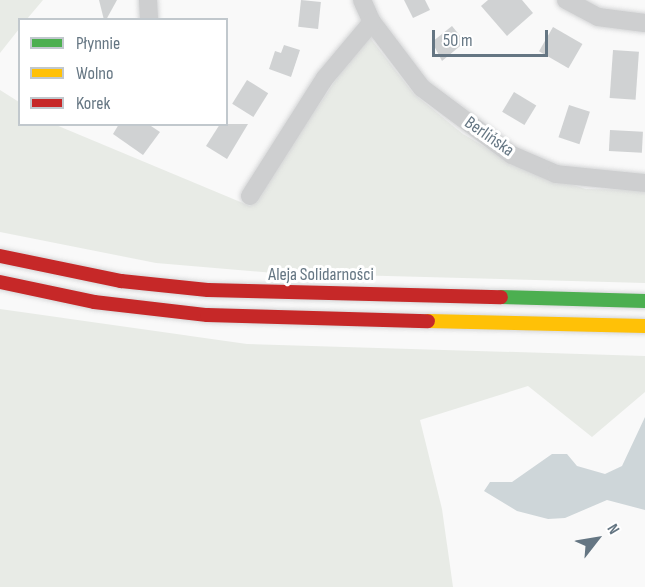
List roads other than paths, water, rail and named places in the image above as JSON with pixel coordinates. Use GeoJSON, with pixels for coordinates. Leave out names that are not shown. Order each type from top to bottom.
{"type":"FeatureCollection","features":[{"type":"Feature","properties":{"kind":"main road","name":"Aleja Solidarności"},"geometry":{"type":"LineString","coordinates":[[0,256],[113,279],[208,290],[645,301]]}},
{"type":"Feature","properties":{"kind":"main road"},"geometry":{"type":"LineString","coordinates":[[0,282],[102,303],[207,315],[645,326]]}},
{"type":"Feature","properties":{"kind":"street"},"geometry":{"type":"LineString","coordinates":[[148,0],[149,18]]}},
{"type":"Feature","properties":{"kind":"street","name":"Berlińska"},"geometry":{"type":"LineString","coordinates":[[362,0],[372,22],[422,88],[512,154],[556,174],[645,183]]}},
{"type":"Feature","properties":{"kind":"street"},"geometry":{"type":"LineString","coordinates":[[566,0],[598,17],[645,22]]}},
{"type":"Feature","properties":{"kind":"street"},"geometry":{"type":"LineString","coordinates":[[250,196],[325,78],[372,22]]}}]}
